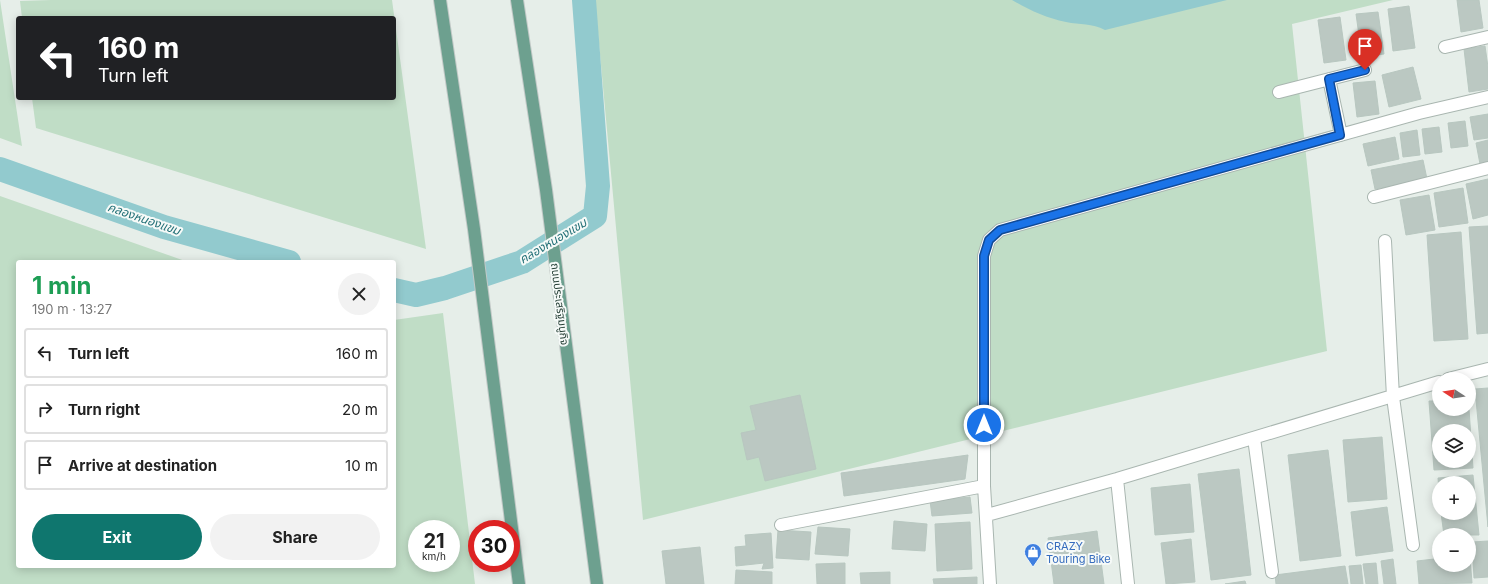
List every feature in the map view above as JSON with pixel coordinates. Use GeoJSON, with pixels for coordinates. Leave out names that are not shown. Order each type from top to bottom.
{"type":"FeatureCollection","features":[{"type":"Feature","properties":{"kind":"main road"},"geometry":{"type":"LineString","coordinates":[[440,0],[474,229],[485,329],[519,584]]}},
{"type":"Feature","properties":{"kind":"main road","name":"ถนนประเสริฐมนูกิจ"},"geometry":{"type":"LineString","coordinates":[[517,0],[546,190],[559,300],[597,584]]}},
{"type":"Feature","properties":{"kind":"street"},"geometry":{"type":"LineString","coordinates":[[1446,47],[1488,37]]}},
{"type":"Feature","properties":{"kind":"street"},"geometry":{"type":"LineString","coordinates":[[1279,92],[1365,70]]}},
{"type":"Feature","properties":{"kind":"street"},"geometry":{"type":"LineString","coordinates":[[1329,79],[1340,135]]}},
{"type":"Feature","properties":{"kind":"street"},"geometry":{"type":"LineString","coordinates":[[990,584],[987,515],[984,486],[984,256],[989,240],[1000,230],[1419,113],[1488,97]]}},
{"type":"Feature","properties":{"kind":"street"},"geometry":{"type":"LineString","coordinates":[[1374,197],[1488,168]]}},
{"type":"Feature","properties":{"kind":"street"},"geometry":{"type":"LineString","coordinates":[[1385,241],[1393,397],[1413,545]]}},
{"type":"Feature","properties":{"kind":"street"},"geometry":{"type":"LineString","coordinates":[[1476,372],[1488,369]]}},
{"type":"Feature","properties":{"kind":"street"},"geometry":{"type":"LineString","coordinates":[[987,515],[1117,479],[1432,384]]}},
{"type":"Feature","properties":{"kind":"street"},"geometry":{"type":"LineString","coordinates":[[1254,438],[1272,572]]}},
{"type":"Feature","properties":{"kind":"street"},"geometry":{"type":"LineString","coordinates":[[1117,479],[1128,584]]}},
{"type":"Feature","properties":{"kind":"street"},"geometry":{"type":"LineString","coordinates":[[781,525],[984,486]]}},
{"type":"Feature","properties":{"kind":"green space"},"geometry":{"type":"Polygon","coordinates":[[[0,0],[22,146],[0,138],[0,0]]]}},
{"type":"Feature","properties":{"kind":"green space"},"geometry":{"type":"Polygon","coordinates":[[[392,0],[394,16],[22,16],[20,1],[392,0]]]}},
{"type":"Feature","properties":{"kind":"green space"},"geometry":{"type":"Polygon","coordinates":[[[595,0],[1393,0],[1292,24],[1327,351],[643,520],[595,0]]]}},
{"type":"Feature","properties":{"kind":"green space"},"geometry":{"type":"Polygon","coordinates":[[[396,29],[426,249],[36,128],[32,100],[396,100],[396,29]]]}},
{"type":"Feature","properties":{"kind":"green space"},"geometry":{"type":"Polygon","coordinates":[[[0,196],[182,260],[16,260],[16,568],[396,568],[396,320],[443,313],[468,525],[468,572],[474,572],[475,584],[0,584],[0,196]]]}},
{"type":"Feature","properties":{"kind":"water"},"geometry":{"type":"Polygon","coordinates":[[[1012,0],[1227,0],[1105,30],[1091,25],[1066,22],[1045,16],[1012,0]]]}},
{"type":"Feature","properties":{"kind":"building"},"geometry":{"type":"Polygon","coordinates":[[[1457,0],[1479,0],[1483,28],[1461,32],[1457,0]]]}},
{"type":"Feature","properties":{"kind":"building"},"geometry":{"type":"Polygon","coordinates":[[[1409,6],[1415,48],[1393,51],[1388,9],[1409,6]]]}},
{"type":"Feature","properties":{"kind":"building"},"geometry":{"type":"Polygon","coordinates":[[[1378,12],[1384,54],[1362,57],[1356,14],[1378,12]]]}},
{"type":"Feature","properties":{"kind":"building"},"geometry":{"type":"Polygon","coordinates":[[[1340,17],[1346,60],[1324,63],[1318,20],[1340,17]]]}},
{"type":"Feature","properties":{"kind":"building"},"geometry":{"type":"Polygon","coordinates":[[[1485,46],[1488,67],[1488,89],[1469,92],[1464,49],[1485,46]]]}},
{"type":"Feature","properties":{"kind":"building"},"geometry":{"type":"Polygon","coordinates":[[[1413,67],[1421,99],[1389,107],[1382,75],[1413,67]]]}},
{"type":"Feature","properties":{"kind":"building"},"geometry":{"type":"Polygon","coordinates":[[[1375,81],[1379,114],[1357,117],[1353,83],[1375,81]]]}},
{"type":"Feature","properties":{"kind":"building"},"geometry":{"type":"Polygon","coordinates":[[[1488,114],[1488,138],[1474,140],[1470,117],[1488,114]]]}},
{"type":"Feature","properties":{"kind":"building"},"geometry":{"type":"Polygon","coordinates":[[[1465,121],[1468,146],[1451,148],[1448,123],[1465,121]]]}},
{"type":"Feature","properties":{"kind":"building"},"geometry":{"type":"Polygon","coordinates":[[[1439,127],[1442,152],[1425,154],[1422,129],[1439,127]]]}},
{"type":"Feature","properties":{"kind":"building"},"geometry":{"type":"Polygon","coordinates":[[[1417,130],[1420,155],[1403,157],[1400,133],[1417,130]]]}},
{"type":"Feature","properties":{"kind":"building"},"geometry":{"type":"Polygon","coordinates":[[[1395,137],[1399,159],[1368,166],[1363,144],[1395,137]]]}},
{"type":"Feature","properties":{"kind":"building"},"geometry":{"type":"Polygon","coordinates":[[[1488,140],[1488,162],[1480,164],[1476,143],[1488,140]]]}},
{"type":"Feature","properties":{"kind":"building"},"geometry":{"type":"Polygon","coordinates":[[[1423,160],[1427,179],[1375,189],[1371,170],[1423,160]]]}},
{"type":"Feature","properties":{"kind":"building"},"geometry":{"type":"Polygon","coordinates":[[[1488,179],[1488,215],[1473,219],[1466,184],[1488,179]]]}},
{"type":"Feature","properties":{"kind":"building"},"geometry":{"type":"Polygon","coordinates":[[[1463,188],[1468,223],[1439,227],[1434,193],[1463,188]]]}},
{"type":"Feature","properties":{"kind":"building"},"geometry":{"type":"Polygon","coordinates":[[[1429,195],[1435,230],[1406,235],[1400,200],[1429,195]]]}},
{"type":"Feature","properties":{"kind":"building"},"geometry":{"type":"Polygon","coordinates":[[[1488,226],[1488,333],[1477,334],[1469,227],[1488,226]]]}},
{"type":"Feature","properties":{"kind":"building"},"geometry":{"type":"Polygon","coordinates":[[[1461,232],[1468,339],[1434,341],[1427,235],[1461,232]]]}},
{"type":"Feature","properties":{"kind":"building"},"geometry":{"type":"Polygon","coordinates":[[[1488,388],[1488,527],[1476,400],[1476,389],[1488,388]]]}},
{"type":"Feature","properties":{"kind":"building"},"geometry":{"type":"Polygon","coordinates":[[[800,395],[816,469],[765,481],[759,457],[747,460],[741,433],[756,430],[750,406],[800,395]]]}},
{"type":"Feature","properties":{"kind":"building"},"geometry":{"type":"Polygon","coordinates":[[[1429,401],[1432,401],[1432,416],[1469,416],[1470,424],[1432,424],[1432,442],[1429,401]]]}},
{"type":"Feature","properties":{"kind":"building"},"geometry":{"type":"Polygon","coordinates":[[[1382,437],[1387,499],[1348,502],[1343,440],[1382,437]]]}},
{"type":"Feature","properties":{"kind":"building"},"geometry":{"type":"Polygon","coordinates":[[[1328,450],[1341,556],[1300,561],[1288,455],[1328,450]]]}},
{"type":"Feature","properties":{"kind":"building"},"geometry":{"type":"Polygon","coordinates":[[[968,455],[965,479],[844,496],[841,473],[968,455]]]}},
{"type":"Feature","properties":{"kind":"building"},"geometry":{"type":"Polygon","coordinates":[[[1434,468],[1473,468],[1434,470],[1434,468]]]}},
{"type":"Feature","properties":{"kind":"building"},"geometry":{"type":"Polygon","coordinates":[[[1239,469],[1251,575],[1211,580],[1198,474],[1239,469]]]}},
{"type":"Feature","properties":{"kind":"building"},"geometry":{"type":"Polygon","coordinates":[[[1190,484],[1194,532],[1155,535],[1151,488],[1190,484]]]}},
{"type":"Feature","properties":{"kind":"building"},"geometry":{"type":"Polygon","coordinates":[[[970,497],[972,513],[932,516],[930,501],[970,497]]]}},
{"type":"Feature","properties":{"kind":"building"},"geometry":{"type":"Polygon","coordinates":[[[1476,505],[1479,535],[1476,535],[1476,528],[1443,528],[1442,520],[1476,520],[1476,505]]]}},
{"type":"Feature","properties":{"kind":"building"},"geometry":{"type":"Polygon","coordinates":[[[1387,507],[1393,551],[1356,556],[1351,512],[1387,507]]]}},
{"type":"Feature","properties":{"kind":"building"},"geometry":{"type":"Polygon","coordinates":[[[894,521],[927,524],[925,551],[892,549],[894,521]]]}},
{"type":"Feature","properties":{"kind":"building"},"geometry":{"type":"Polygon","coordinates":[[[970,522],[972,569],[937,571],[935,524],[970,522]]]}},
{"type":"Feature","properties":{"kind":"building"},"geometry":{"type":"Polygon","coordinates":[[[818,527],[850,529],[848,556],[815,554],[818,527]]]}},
{"type":"Feature","properties":{"kind":"building"},"geometry":{"type":"Polygon","coordinates":[[[778,530],[811,532],[809,560],[776,558],[778,530]]]}},
{"type":"Feature","properties":{"kind":"building"},"geometry":{"type":"Polygon","coordinates":[[[1097,531],[1104,584],[1054,584],[1048,538],[1097,531]]]}},
{"type":"Feature","properties":{"kind":"building"},"geometry":{"type":"Polygon","coordinates":[[[771,533],[773,568],[762,569],[764,563],[736,566],[735,547],[746,546],[745,535],[771,533]]]}},
{"type":"Feature","properties":{"kind":"building"},"geometry":{"type":"Polygon","coordinates":[[[1191,539],[1195,582],[1166,584],[1161,543],[1191,539]]]}},
{"type":"Feature","properties":{"kind":"building"},"geometry":{"type":"Polygon","coordinates":[[[1488,541],[1488,577],[1474,578],[1474,572],[1476,572],[1476,542],[1488,541]]]}},
{"type":"Feature","properties":{"kind":"building"},"geometry":{"type":"Polygon","coordinates":[[[700,547],[704,584],[666,584],[662,551],[700,547]]]}},
{"type":"Feature","properties":{"kind":"building"},"geometry":{"type":"Polygon","coordinates":[[[1393,559],[1396,584],[1384,584],[1381,561],[1393,559]]]}},
{"type":"Feature","properties":{"kind":"building"},"geometry":{"type":"Polygon","coordinates":[[[1432,559],[1432,572],[1471,572],[1472,583],[1419,584],[1417,561],[1432,559]]]}},
{"type":"Feature","properties":{"kind":"building"},"geometry":{"type":"Polygon","coordinates":[[[845,563],[845,584],[817,584],[816,564],[845,563]]]}},
{"type":"Feature","properties":{"kind":"building"},"geometry":{"type":"Polygon","coordinates":[[[1376,563],[1378,584],[1366,584],[1363,564],[1376,563]]]}},
{"type":"Feature","properties":{"kind":"building"},"geometry":{"type":"Polygon","coordinates":[[[1361,565],[1363,584],[1351,584],[1349,566],[1361,565]]]}},
{"type":"Feature","properties":{"kind":"building"},"geometry":{"type":"Polygon","coordinates":[[[1345,566],[1348,584],[1276,584],[1275,575],[1345,566]]]}},
{"type":"Feature","properties":{"kind":"building"},"geometry":{"type":"Polygon","coordinates":[[[736,570],[772,572],[772,584],[735,584],[736,570]]]}},
{"type":"Feature","properties":{"kind":"building"},"geometry":{"type":"Polygon","coordinates":[[[890,572],[890,584],[861,584],[860,573],[890,572]]]}},
{"type":"Feature","properties":{"kind":"building"},"geometry":{"type":"Polygon","coordinates":[[[977,577],[977,584],[934,584],[933,579],[977,577]]]}},
{"type":"Feature","properties":{"kind":"building"},"geometry":{"type":"Polygon","coordinates":[[[1245,581],[1246,584],[1225,584],[1245,581]]]}},
{"type":"Feature","properties":{"kind":"waterway","name":"คลองหนองแขม"},"geometry":{"type":"LineString","coordinates":[[396,290],[416,295],[445,288],[522,262],[595,216],[598,186],[584,0]]}},
{"type":"Feature","properties":{"kind":"waterway","name":"คลองหนองแขม"},"geometry":{"type":"LineString","coordinates":[[0,169],[164,227],[282,260]]}},
{"type":"Feature","properties":{"kind":"place","name":"CRAZY Touring Bike"},"geometry":{"type":"Point","coordinates":[1033,567]}},
{"type":"Feature","properties":{"kind":"route"},"geometry":{"type":"LineString","coordinates":[[984,425],[984,256],[989,240],[1000,230],[1340,135],[1329,79],[1365,70]]}}]}
